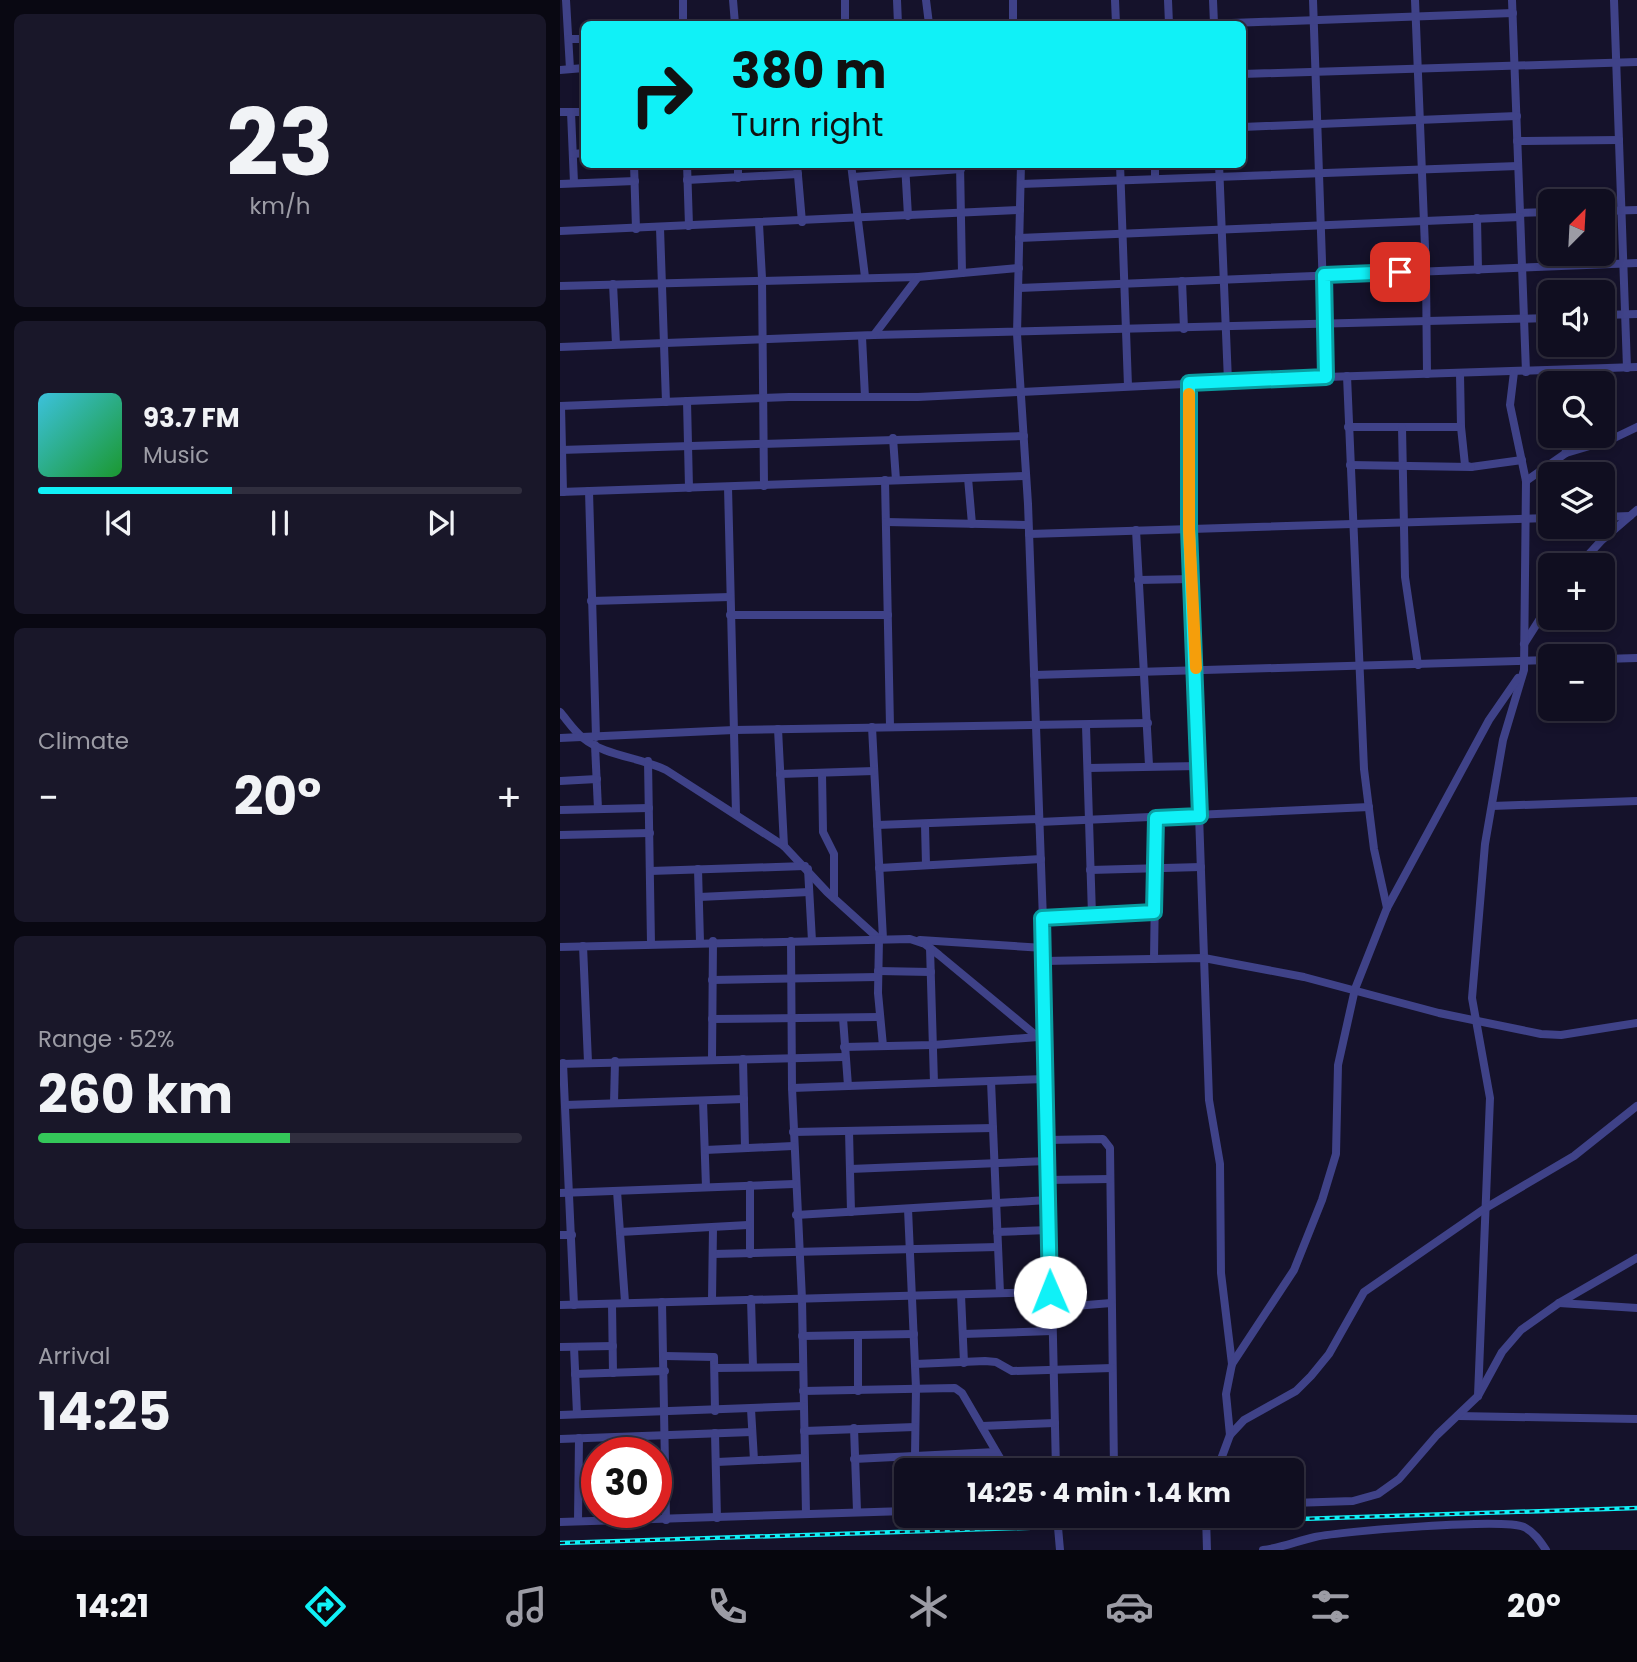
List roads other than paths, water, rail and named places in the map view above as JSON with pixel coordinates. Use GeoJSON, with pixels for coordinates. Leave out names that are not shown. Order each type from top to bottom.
{"type":"FeatureCollection","features":[{"type":"Feature","properties":{"kind":"street"},"geometry":{"type":"LineString","coordinates":[[566,0],[570,69]]}},
{"type":"Feature","properties":{"kind":"street"},"geometry":{"type":"LineString","coordinates":[[683,0],[683,21]]}},
{"type":"Feature","properties":{"kind":"street"},"geometry":{"type":"LineString","coordinates":[[733,0],[735,21]]}},
{"type":"Feature","properties":{"kind":"street"},"geometry":{"type":"LineString","coordinates":[[845,0],[845,21]]}},
{"type":"Feature","properties":{"kind":"street"},"geometry":{"type":"LineString","coordinates":[[897,0],[898,21]]}},
{"type":"Feature","properties":{"kind":"street"},"geometry":{"type":"LineString","coordinates":[[926,0],[929,21]]}},
{"type":"Feature","properties":{"kind":"street"},"geometry":{"type":"LineString","coordinates":[[1013,0],[1013,21]]}},
{"type":"Feature","properties":{"kind":"street"},"geometry":{"type":"LineString","coordinates":[[1115,0],[1116,21]]}},
{"type":"Feature","properties":{"kind":"street"},"geometry":{"type":"LineString","coordinates":[[1168,0],[1169,21]]}},
{"type":"Feature","properties":{"kind":"street"},"geometry":{"type":"LineString","coordinates":[[1213,0],[1214,21]]}},
{"type":"Feature","properties":{"kind":"street"},"geometry":{"type":"LineString","coordinates":[[1313,0],[1326,377]]}},
{"type":"Feature","properties":{"kind":"street"},"geometry":{"type":"LineString","coordinates":[[1415,0],[1426,272],[1427,374]]}},
{"type":"Feature","properties":{"kind":"street"},"geometry":{"type":"LineString","coordinates":[[1512,0],[1526,372]]}},
{"type":"Feature","properties":{"kind":"street"},"geometry":{"type":"LineString","coordinates":[[1026,476],[561,492],[561,406],[1632,367],[1624,315],[1614,0]]}},
{"type":"Feature","properties":{"kind":"street"},"geometry":{"type":"LineString","coordinates":[[1246,22],[1513,13]]}},
{"type":"Feature","properties":{"kind":"street"},"geometry":{"type":"LineString","coordinates":[[569,40],[581,39]]}},
{"type":"Feature","properties":{"kind":"street"},"geometry":{"type":"LineString","coordinates":[[1246,74],[1637,62]]}},
{"type":"Feature","properties":{"kind":"street"},"geometry":{"type":"LineString","coordinates":[[560,70],[581,68]]}},
{"type":"Feature","properties":{"kind":"street"},"geometry":{"type":"LineString","coordinates":[[560,112],[581,112]]}},
{"type":"Feature","properties":{"kind":"street"},"geometry":{"type":"LineString","coordinates":[[571,112],[574,183]]}},
{"type":"Feature","properties":{"kind":"street"},"geometry":{"type":"LineString","coordinates":[[1246,127],[1517,116]]}},
{"type":"Feature","properties":{"kind":"street"},"geometry":{"type":"LineString","coordinates":[[1517,141],[1619,140]]}},
{"type":"Feature","properties":{"kind":"street"},"geometry":{"type":"LineString","coordinates":[[573,154],[581,153]]}},
{"type":"Feature","properties":{"kind":"street"},"geometry":{"type":"LineString","coordinates":[[1021,184],[1518,166]]}},
{"type":"Feature","properties":{"kind":"street"},"geometry":{"type":"LineString","coordinates":[[634,168],[636,229]]}},
{"type":"Feature","properties":{"kind":"street"},"geometry":{"type":"LineString","coordinates":[[687,168],[689,226]]}},
{"type":"Feature","properties":{"kind":"street"},"geometry":{"type":"LineString","coordinates":[[738,168],[738,178]]}},
{"type":"Feature","properties":{"kind":"street"},"geometry":{"type":"LineString","coordinates":[[852,168],[866,276]]}},
{"type":"Feature","properties":{"kind":"street"},"geometry":{"type":"LineString","coordinates":[[853,177],[905,168],[908,216]]}},
{"type":"Feature","properties":{"kind":"street"},"geometry":{"type":"LineString","coordinates":[[960,168],[962,273]]}},
{"type":"Feature","properties":{"kind":"street"},"geometry":{"type":"LineString","coordinates":[[1021,168],[1017,334],[1029,529],[1041,859],[1044,948],[1041,1039],[1045,1079],[1056,1458]]}},
{"type":"Feature","properties":{"kind":"street"},"geometry":{"type":"LineString","coordinates":[[1120,168],[1128,386]]}},
{"type":"Feature","properties":{"kind":"street"},"geometry":{"type":"LineString","coordinates":[[1155,168],[1155,178]]}},
{"type":"Feature","properties":{"kind":"street"},"geometry":{"type":"LineString","coordinates":[[1219,168],[1227,381]]}},
{"type":"Feature","properties":{"kind":"street"},"geometry":{"type":"LineString","coordinates":[[687,180],[738,178],[798,169],[802,222]]}},
{"type":"Feature","properties":{"kind":"street"},"geometry":{"type":"LineString","coordinates":[[560,184],[635,181]]}},
{"type":"Feature","properties":{"kind":"street"},"geometry":{"type":"LineString","coordinates":[[560,231],[1020,210]]}},
{"type":"Feature","properties":{"kind":"street"},"geometry":{"type":"LineString","coordinates":[[1615,210],[1637,210]]}},
{"type":"Feature","properties":{"kind":"street"},"geometry":{"type":"LineString","coordinates":[[1019,237],[1538,213]]}},
{"type":"Feature","properties":{"kind":"street"},"geometry":{"type":"LineString","coordinates":[[1477,218],[1478,270]]}},
{"type":"Feature","properties":{"kind":"street"},"geometry":{"type":"LineString","coordinates":[[758,223],[762,278],[764,486]]}},
{"type":"Feature","properties":{"kind":"street"},"geometry":{"type":"LineString","coordinates":[[660,228],[666,402]]}},
{"type":"Feature","properties":{"kind":"street"},"geometry":{"type":"LineString","coordinates":[[1019,288],[1637,263]]}},
{"type":"Feature","properties":{"kind":"street"},"geometry":{"type":"LineString","coordinates":[[560,286],[762,278],[918,277],[1019,268]]}},
{"type":"Feature","properties":{"kind":"street"},"geometry":{"type":"LineString","coordinates":[[874,335],[918,277]]}},
{"type":"Feature","properties":{"kind":"street"},"geometry":{"type":"LineString","coordinates":[[1182,281],[1184,329]]}},
{"type":"Feature","properties":{"kind":"street"},"geometry":{"type":"LineString","coordinates":[[613,284],[616,344]]}},
{"type":"Feature","properties":{"kind":"street"},"geometry":{"type":"LineString","coordinates":[[1615,315],[1637,314]]}},
{"type":"Feature","properties":{"kind":"street"},"geometry":{"type":"LineString","coordinates":[[560,347],[874,335],[1017,334],[1538,318]]}},
{"type":"Feature","properties":{"kind":"street"},"geometry":{"type":"LineString","coordinates":[[862,337],[865,397]]}},
{"type":"Feature","properties":{"kind":"street"},"geometry":{"type":"LineString","coordinates":[[1478,1396],[1490,1098],[1472,998],[1485,844],[1503,740],[1524,665],[1526,481],[1510,405],[1514,372]]}},
{"type":"Feature","properties":{"kind":"street"},"geometry":{"type":"LineString","coordinates":[[1460,374],[1463,460],[1471,467]]}},
{"type":"Feature","properties":{"kind":"street"},"geometry":{"type":"LineString","coordinates":[[1347,376],[1359,666],[1369,807],[1387,908]]}},
{"type":"Feature","properties":{"kind":"street"},"geometry":{"type":"LineString","coordinates":[[1189,383],[1189,529],[1209,1100],[1220,1164],[1221,1273],[1232,1364]]}},
{"type":"Feature","properties":{"kind":"street"},"geometry":{"type":"LineString","coordinates":[[687,401],[689,488]]}},
{"type":"Feature","properties":{"kind":"street"},"geometry":{"type":"LineString","coordinates":[[1348,427],[1461,427]]}},
{"type":"Feature","properties":{"kind":"street"},"geometry":{"type":"LineString","coordinates":[[1402,427],[1405,577],[1418,665]]}},
{"type":"Feature","properties":{"kind":"street"},"geometry":{"type":"LineString","coordinates":[[1526,481],[1566,453],[1610,440],[1637,427]]}},
{"type":"Feature","properties":{"kind":"street"},"geometry":{"type":"LineString","coordinates":[[561,450],[1024,436]]}},
{"type":"Feature","properties":{"kind":"street"},"geometry":{"type":"LineString","coordinates":[[893,439],[897,480]]}},
{"type":"Feature","properties":{"kind":"street"},"geometry":{"type":"LineString","coordinates":[[1566,448],[1566,453]]}},
{"type":"Feature","properties":{"kind":"street"},"geometry":{"type":"LineString","coordinates":[[1350,465],[1471,467],[1522,460]]}},
{"type":"Feature","properties":{"kind":"street"},"geometry":{"type":"LineString","coordinates":[[968,478],[972,524]]}},
{"type":"Feature","properties":{"kind":"street"},"geometry":{"type":"LineString","coordinates":[[885,480],[890,726]]}},
{"type":"Feature","properties":{"kind":"street"},"geometry":{"type":"LineString","coordinates":[[728,487],[736,814]]}},
{"type":"Feature","properties":{"kind":"street"},"geometry":{"type":"LineString","coordinates":[[589,491],[598,808]]}},
{"type":"Feature","properties":{"kind":"street"},"geometry":{"type":"LineString","coordinates":[[1615,515],[1633,513]]}},
{"type":"Feature","properties":{"kind":"street"},"geometry":{"type":"LineString","coordinates":[[1591,553],[1633,513]]}},
{"type":"Feature","properties":{"kind":"street"},"geometry":{"type":"LineString","coordinates":[[886,522],[972,524],[1029,529],[1136,530],[1538,518]]}},
{"type":"Feature","properties":{"kind":"street"},"geometry":{"type":"LineString","coordinates":[[1136,530],[1149,765]]}},
{"type":"Feature","properties":{"kind":"street"},"geometry":{"type":"LineString","coordinates":[[1138,580],[1192,579]]}},
{"type":"Feature","properties":{"kind":"street"},"geometry":{"type":"LineString","coordinates":[[591,601],[730,597]]}},
{"type":"Feature","properties":{"kind":"street"},"geometry":{"type":"LineString","coordinates":[[730,615],[888,615]]}},
{"type":"Feature","properties":{"kind":"street"},"geometry":{"type":"LineString","coordinates":[[1523,646],[1538,622]]}},
{"type":"Feature","properties":{"kind":"street"},"geometry":{"type":"LineString","coordinates":[[1615,659],[1637,658]]}},
{"type":"Feature","properties":{"kind":"street"},"geometry":{"type":"LineString","coordinates":[[1034,675],[1359,666],[1524,665],[1538,662]]}},
{"type":"Feature","properties":{"kind":"street"},"geometry":{"type":"LineString","coordinates":[[1230,1435],[1227,1377],[1232,1364],[1294,1270],[1322,1200],[1336,1153],[1338,1065],[1355,989],[1387,908],[1489,720],[1524,665]]}},
{"type":"Feature","properties":{"kind":"street"},"geometry":{"type":"LineString","coordinates":[[560,712],[583,738]]}},
{"type":"Feature","properties":{"kind":"street"},"geometry":{"type":"LineString","coordinates":[[596,741],[733,730],[1148,723]]}},
{"type":"Feature","properties":{"kind":"street"},"geometry":{"type":"LineString","coordinates":[[1086,726],[1092,915]]}},
{"type":"Feature","properties":{"kind":"street"},"geometry":{"type":"LineString","coordinates":[[872,727],[881,939],[878,974],[879,1017],[883,1045]]}},
{"type":"Feature","properties":{"kind":"street"},"geometry":{"type":"LineString","coordinates":[[778,729],[784,846]]}},
{"type":"Feature","properties":{"kind":"street"},"geometry":{"type":"LineString","coordinates":[[560,738],[596,741],[648,761],[736,814],[784,846],[834,898],[881,939]]}},
{"type":"Feature","properties":{"kind":"street"},"geometry":{"type":"LineString","coordinates":[[648,761],[650,944]]}},
{"type":"Feature","properties":{"kind":"street"},"geometry":{"type":"LineString","coordinates":[[1088,768],[1199,766]]}},
{"type":"Feature","properties":{"kind":"street"},"geometry":{"type":"LineString","coordinates":[[780,774],[874,771]]}},
{"type":"Feature","properties":{"kind":"street"},"geometry":{"type":"LineString","coordinates":[[822,773],[823,832],[834,854],[834,898]]}},
{"type":"Feature","properties":{"kind":"street"},"geometry":{"type":"LineString","coordinates":[[560,781],[597,779]]}},
{"type":"Feature","properties":{"kind":"street"},"geometry":{"type":"LineString","coordinates":[[1492,806],[1637,801]]}},
{"type":"Feature","properties":{"kind":"street"},"geometry":{"type":"LineString","coordinates":[[877,825],[1156,818],[1369,807]]}},
{"type":"Feature","properties":{"kind":"street"},"geometry":{"type":"LineString","coordinates":[[560,810],[649,808]]}},
{"type":"Feature","properties":{"kind":"street"},"geometry":{"type":"LineString","coordinates":[[1154,959],[1156,818]]}},
{"type":"Feature","properties":{"kind":"street"},"geometry":{"type":"LineString","coordinates":[[925,825],[926,865]]}},
{"type":"Feature","properties":{"kind":"street"},"geometry":{"type":"LineString","coordinates":[[560,835],[650,833]]}},
{"type":"Feature","properties":{"kind":"street"},"geometry":{"type":"LineString","coordinates":[[879,868],[1041,859]]}},
{"type":"Feature","properties":{"kind":"street"},"geometry":{"type":"LineString","coordinates":[[1090,870],[1201,867]]}},
{"type":"Feature","properties":{"kind":"street"},"geometry":{"type":"LineString","coordinates":[[650,871],[806,868]]}},
{"type":"Feature","properties":{"kind":"street"},"geometry":{"type":"LineString","coordinates":[[806,868],[812,941]]}},
{"type":"Feature","properties":{"kind":"street"},"geometry":{"type":"LineString","coordinates":[[698,869],[700,942]]}},
{"type":"Feature","properties":{"kind":"street"},"geometry":{"type":"LineString","coordinates":[[699,897],[809,892]]}},
{"type":"Feature","properties":{"kind":"street"},"geometry":{"type":"LineString","coordinates":[[1042,918],[1154,912]]}},
{"type":"Feature","properties":{"kind":"street"},"geometry":{"type":"LineString","coordinates":[[560,947],[713,941],[910,939],[1044,948]]}},
{"type":"Feature","properties":{"kind":"street"},"geometry":{"type":"LineString","coordinates":[[910,939],[930,948],[1041,1039]]}},
{"type":"Feature","properties":{"kind":"street"},"geometry":{"type":"LineString","coordinates":[[712,1059],[713,941]]}},
{"type":"Feature","properties":{"kind":"street"},"geometry":{"type":"LineString","coordinates":[[791,941],[793,1146],[802,1299],[806,1514]]}},
{"type":"Feature","properties":{"kind":"street"},"geometry":{"type":"LineString","coordinates":[[583,946],[588,1062]]}},
{"type":"Feature","properties":{"kind":"street"},"geometry":{"type":"LineString","coordinates":[[930,948],[934,1083]]}},
{"type":"Feature","properties":{"kind":"street"},"geometry":{"type":"LineString","coordinates":[[1044,961],[1204,958],[1355,989],[1439,1013],[1541,1034],[1561,1035],[1637,1023]]}},
{"type":"Feature","properties":{"kind":"street"},"geometry":{"type":"LineString","coordinates":[[712,979],[792,981],[930,972]]}},
{"type":"Feature","properties":{"kind":"street"},"geometry":{"type":"LineString","coordinates":[[712,1020],[879,1017]]}},
{"type":"Feature","properties":{"kind":"street"},"geometry":{"type":"LineString","coordinates":[[843,1018],[848,1086]]}},
{"type":"Feature","properties":{"kind":"street"},"geometry":{"type":"LineString","coordinates":[[844,1047],[1041,1039]]}},
{"type":"Feature","properties":{"kind":"street"},"geometry":{"type":"LineString","coordinates":[[574,1305],[572,1235],[565,1193],[565,1104],[561,1063],[844,1057]]}},
{"type":"Feature","properties":{"kind":"street"},"geometry":{"type":"LineString","coordinates":[[743,1059],[745,1148]]}},
{"type":"Feature","properties":{"kind":"street"},"geometry":{"type":"LineString","coordinates":[[614,1103],[615,1061]]}},
{"type":"Feature","properties":{"kind":"street"},"geometry":{"type":"LineString","coordinates":[[792,1088],[1045,1079]]}},
{"type":"Feature","properties":{"kind":"street"},"geometry":{"type":"LineString","coordinates":[[991,1082],[1000,1293]]}},
{"type":"Feature","properties":{"kind":"street"},"geometry":{"type":"LineString","coordinates":[[565,1104],[744,1099]]}},
{"type":"Feature","properties":{"kind":"street"},"geometry":{"type":"LineString","coordinates":[[703,1101],[706,1187]]}},
{"type":"Feature","properties":{"kind":"street"},"geometry":{"type":"LineString","coordinates":[[1221,1458],[1230,1435],[1244,1420],[1296,1391],[1311,1376],[1329,1353],[1364,1292],[1484,1209],[1574,1156],[1637,1106]]}},
{"type":"Feature","properties":{"kind":"street"},"geometry":{"type":"LineString","coordinates":[[793,1132],[993,1128]]}},
{"type":"Feature","properties":{"kind":"street"},"geometry":{"type":"LineString","coordinates":[[849,1131],[851,1212]]}},
{"type":"Feature","properties":{"kind":"street"},"geometry":{"type":"LineString","coordinates":[[1046,1140],[1102,1139],[1108,1142],[1111,1148],[1114,1458]]}},
{"type":"Feature","properties":{"kind":"street"},"geometry":{"type":"LineString","coordinates":[[705,1150],[793,1146]]}},
{"type":"Feature","properties":{"kind":"street"},"geometry":{"type":"LineString","coordinates":[[850,1169],[1047,1161]]}},
{"type":"Feature","properties":{"kind":"street"},"geometry":{"type":"LineString","coordinates":[[1048,1180],[1111,1179]]}},
{"type":"Feature","properties":{"kind":"street"},"geometry":{"type":"LineString","coordinates":[[565,1193],[794,1184]]}},
{"type":"Feature","properties":{"kind":"street"},"geometry":{"type":"LineString","coordinates":[[750,1185],[750,1254]]}},
{"type":"Feature","properties":{"kind":"street"},"geometry":{"type":"LineString","coordinates":[[617,1191],[625,1302]]}},
{"type":"Feature","properties":{"kind":"street"},"geometry":{"type":"LineString","coordinates":[[796,1215],[1048,1200]]}},
{"type":"Feature","properties":{"kind":"street"},"geometry":{"type":"LineString","coordinates":[[908,1209],[916,1388],[915,1456]]}},
{"type":"Feature","properties":{"kind":"street"},"geometry":{"type":"LineString","coordinates":[[620,1232],[748,1224]]}},
{"type":"Feature","properties":{"kind":"street"},"geometry":{"type":"LineString","coordinates":[[712,1300],[713,1228]]}},
{"type":"Feature","properties":{"kind":"street"},"geometry":{"type":"LineString","coordinates":[[997,1232],[1049,1230]]}},
{"type":"Feature","properties":{"kind":"street"},"geometry":{"type":"LineString","coordinates":[[560,1235],[572,1235]]}},
{"type":"Feature","properties":{"kind":"street"},"geometry":{"type":"LineString","coordinates":[[712,1254],[799,1254],[998,1247]]}},
{"type":"Feature","properties":{"kind":"street"},"geometry":{"type":"LineString","coordinates":[[1304,1503],[1353,1501],[1378,1494],[1399,1479],[1437,1435],[1478,1396],[1508,1345],[1521,1330],[1559,1303],[1637,1258]]}},
{"type":"Feature","properties":{"kind":"street"},"geometry":{"type":"LineString","coordinates":[[560,1305],[1050,1292]]}},
{"type":"Feature","properties":{"kind":"street"},"geometry":{"type":"LineString","coordinates":[[961,1294],[964,1363]]}},
{"type":"Feature","properties":{"kind":"street"},"geometry":{"type":"LineString","coordinates":[[751,1299],[754,1367]]}},
{"type":"Feature","properties":{"kind":"street"},"geometry":{"type":"LineString","coordinates":[[662,1301],[666,1436]]}},
{"type":"Feature","properties":{"kind":"street"},"geometry":{"type":"LineString","coordinates":[[1051,1308],[1111,1303]]}},
{"type":"Feature","properties":{"kind":"street"},"geometry":{"type":"LineString","coordinates":[[1559,1303],[1637,1308]]}},
{"type":"Feature","properties":{"kind":"street"},"geometry":{"type":"LineString","coordinates":[[612,1304],[613,1373]]}},
{"type":"Feature","properties":{"kind":"street"},"geometry":{"type":"LineString","coordinates":[[963,1334],[1052,1331]]}},
{"type":"Feature","properties":{"kind":"street"},"geometry":{"type":"LineString","coordinates":[[802,1336],[914,1334]]}},
{"type":"Feature","properties":{"kind":"street"},"geometry":{"type":"LineString","coordinates":[[858,1335],[858,1391]]}},
{"type":"Feature","properties":{"kind":"street"},"geometry":{"type":"LineString","coordinates":[[560,1347],[613,1346]]}},
{"type":"Feature","properties":{"kind":"street"},"geometry":{"type":"LineString","coordinates":[[575,1347],[577,1414]]}},
{"type":"Feature","properties":{"kind":"street"},"geometry":{"type":"LineString","coordinates":[[665,1356],[711,1355],[715,1368],[715,1411]]}},
{"type":"Feature","properties":{"kind":"street"},"geometry":{"type":"LineString","coordinates":[[915,1364],[996,1362],[1012,1371],[1112,1368]]}},
{"type":"Feature","properties":{"kind":"street"},"geometry":{"type":"LineString","coordinates":[[715,1368],[803,1367]]}},
{"type":"Feature","properties":{"kind":"street"},"geometry":{"type":"LineString","coordinates":[[575,1374],[665,1371]]}},
{"type":"Feature","properties":{"kind":"street"},"geometry":{"type":"LineString","coordinates":[[803,1391],[955,1388],[962,1393],[1000,1458]]}},
{"type":"Feature","properties":{"kind":"street"},"geometry":{"type":"LineString","coordinates":[[560,1415],[803,1406]]}},
{"type":"Feature","properties":{"kind":"street"},"geometry":{"type":"LineString","coordinates":[[751,1409],[754,1460]]}},
{"type":"Feature","properties":{"kind":"street"},"geometry":{"type":"LineString","coordinates":[[1458,1416],[1637,1419]]}},
{"type":"Feature","properties":{"kind":"street"},"geometry":{"type":"LineString","coordinates":[[982,1426],[1055,1423]]}},
{"type":"Feature","properties":{"kind":"street"},"geometry":{"type":"LineString","coordinates":[[804,1431],[915,1427]]}},
{"type":"Feature","properties":{"kind":"street"},"geometry":{"type":"LineString","coordinates":[[854,1428],[857,1511]]}},
{"type":"Feature","properties":{"kind":"street"},"geometry":{"type":"LineString","coordinates":[[560,1439],[752,1432]]}},
{"type":"Feature","properties":{"kind":"street"},"geometry":{"type":"LineString","coordinates":[[715,1433],[717,1518]]}},
{"type":"Feature","properties":{"kind":"street"},"geometry":{"type":"LineString","coordinates":[[578,1521],[579,1438]]}},
{"type":"Feature","properties":{"kind":"street"},"geometry":{"type":"LineString","coordinates":[[854,1459],[996,1452]]}},
{"type":"Feature","properties":{"kind":"street"},"geometry":{"type":"LineString","coordinates":[[716,1462],[804,1458]]}},
{"type":"Feature","properties":{"kind":"street"},"geometry":{"type":"LineString","coordinates":[[672,1520],[894,1511]]}},
{"type":"Feature","properties":{"kind":"street"},"geometry":{"type":"LineString","coordinates":[[560,1521],[581,1521]]}},
{"type":"Feature","properties":{"kind":"street"},"geometry":{"type":"LineString","coordinates":[[1263,1550],[1279,1549],[1316,1537],[1362,1531],[1491,1524],[1522,1526],[1534,1534],[1546,1550]]}},
{"type":"Feature","properties":{"kind":"street"},"geometry":{"type":"LineString","coordinates":[[1058,1528],[1060,1550]]}},
{"type":"Feature","properties":{"kind":"street"},"geometry":{"type":"LineString","coordinates":[[1206,1528],[1207,1550]]}},
{"type":"Feature","properties":{"kind":"railway"},"geometry":{"type":"LineString","coordinates":[[560,1543],[1637,1508]]}}]}
